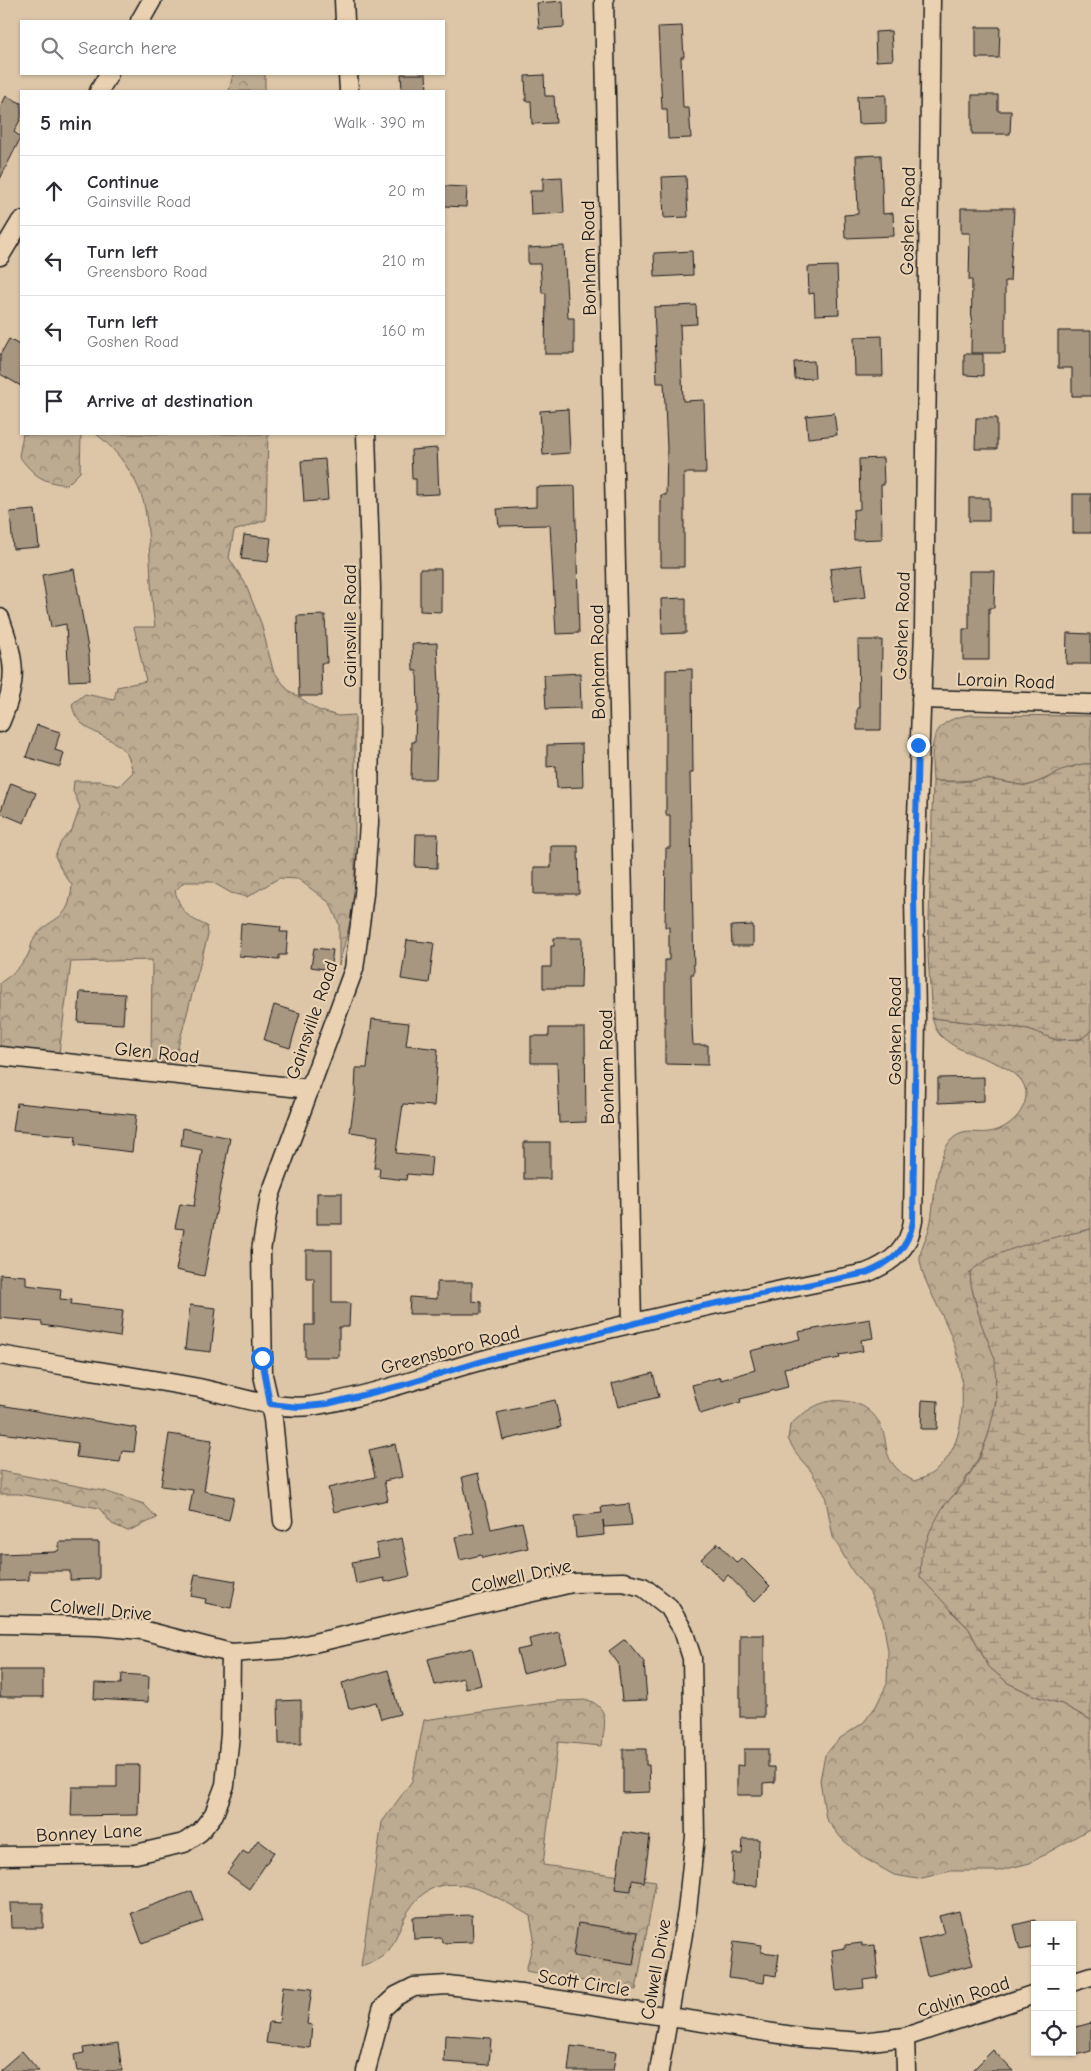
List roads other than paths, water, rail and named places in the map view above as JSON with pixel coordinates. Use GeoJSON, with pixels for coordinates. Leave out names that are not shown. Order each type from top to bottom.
{"type":"FeatureCollection","features":[{"type":"Feature","properties":{"kind":"street"},"geometry":{"type":"LineString","coordinates":[[141,20],[152,0]]}},
{"type":"Feature","properties":{"kind":"street"},"geometry":{"type":"LineString","coordinates":[[344,0],[346,20]]}},
{"type":"Feature","properties":{"kind":"street","name":"Bonham Road"},"geometry":{"type":"LineString","coordinates":[[604,0],[632,1324]]}},
{"type":"Feature","properties":{"kind":"street","name":"Goshen Road"},"geometry":{"type":"LineString","coordinates":[[903,1250],[908,1241],[913,1221],[916,1017],[914,896],[924,631],[931,0]]}},
{"type":"Feature","properties":{"kind":"street"},"geometry":{"type":"LineString","coordinates":[[100,90],[108,75]]}},
{"type":"Feature","properties":{"kind":"street"},"geometry":{"type":"LineString","coordinates":[[348,75],[349,90]]}},
{"type":"Feature","properties":{"kind":"street"},"geometry":{"type":"LineString","coordinates":[[0,256],[20,222]]}},
{"type":"Feature","properties":{"kind":"street","name":"Gainsville Road"},"geometry":{"type":"LineString","coordinates":[[283,1521],[275,1435],[262,1358],[260,1251],[270,1196],[354,968],[364,894],[370,823],[371,617],[370,505],[366,435]]}},
{"type":"Feature","properties":{"kind":"street"},"geometry":{"type":"LineString","coordinates":[[0,618],[5,649],[15,675],[0,723]]}},
{"type":"Feature","properties":{"kind":"street","name":"Lorain Road"},"geometry":{"type":"LineString","coordinates":[[920,699],[1091,704]]}},
{"type":"Feature","properties":{"kind":"street","name":"Glen Road"},"geometry":{"type":"LineString","coordinates":[[0,1056],[310,1089]]}},
{"type":"Feature","properties":{"kind":"street","name":"Greensboro Road"},"geometry":{"type":"LineString","coordinates":[[0,1354],[200,1389],[270,1404],[298,1407],[327,1404],[411,1383],[489,1359],[735,1298],[866,1273],[886,1264],[903,1250]]}},
{"type":"Feature","properties":{"kind":"street","name":"Colwell Drive"},"geometry":{"type":"LineString","coordinates":[[0,1624],[96,1626],[142,1630],[231,1653],[288,1649],[572,1583],[623,1582],[642,1587],[669,1608],[683,1630],[692,1658],[695,1827],[687,1911],[659,2071]]}},
{"type":"Feature","properties":{"kind":"street","name":"Bonney Lane"},"geometry":{"type":"LineString","coordinates":[[0,1856],[136,1854],[184,1843],[200,1832],[214,1814],[226,1785],[230,1734],[231,1653]]}},
{"type":"Feature","properties":{"kind":"street"},"geometry":{"type":"LineString","coordinates":[[1076,1981],[1091,1976]]}},
{"type":"Feature","properties":{"kind":"street","name":"Scott Circle"},"geometry":{"type":"LineString","coordinates":[[366,2071],[382,2010],[396,1996],[414,1987],[457,1986],[670,2016],[806,2038],[862,2042],[905,2037]]}},
{"type":"Feature","properties":{"kind":"street","name":"Calvin Road"},"geometry":{"type":"LineString","coordinates":[[905,2037],[1031,1995]]}},
{"type":"Feature","properties":{"kind":"street"},"geometry":{"type":"LineString","coordinates":[[905,2037],[906,2071]]}}]}
